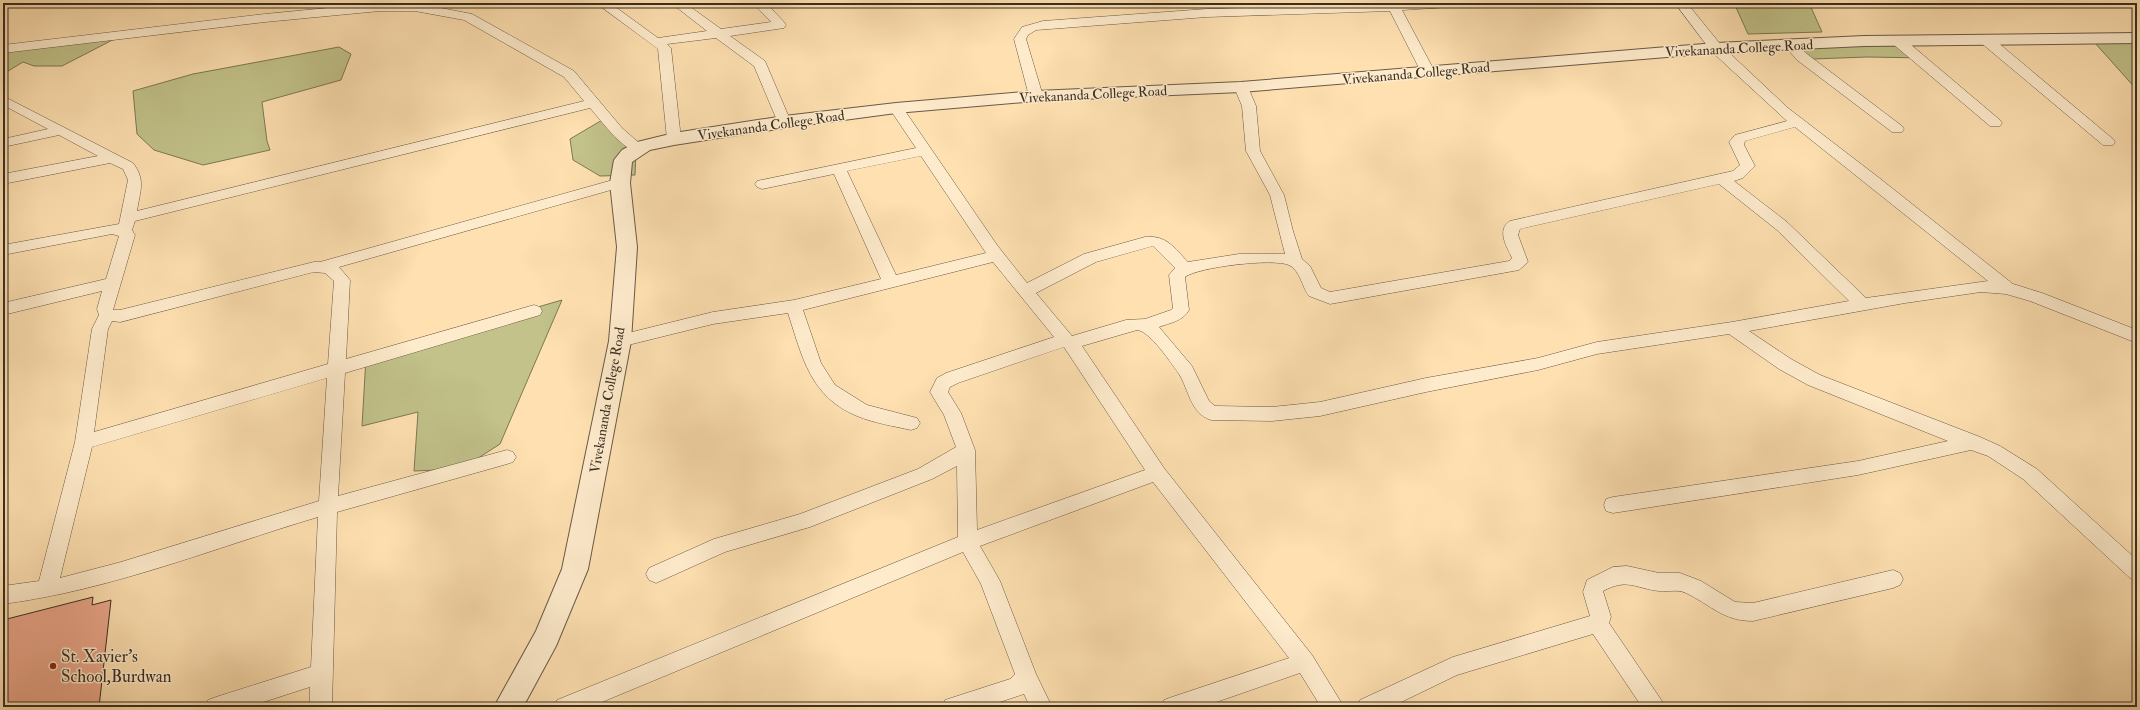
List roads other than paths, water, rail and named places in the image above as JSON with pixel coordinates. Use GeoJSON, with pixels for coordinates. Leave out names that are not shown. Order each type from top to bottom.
{"type":"FeatureCollection","features":[{"type":"Feature","properties":{"kind":"street"},"geometry":{"type":"LineString","coordinates":[[265,18],[271,3]]}},
{"type":"Feature","properties":{"kind":"street"},"geometry":{"type":"LineString","coordinates":[[602,3],[664,48],[674,139]]}},
{"type":"Feature","properties":{"kind":"street"},"geometry":{"type":"LineString","coordinates":[[677,3],[760,64],[784,122]]}},
{"type":"Feature","properties":{"kind":"street"},"geometry":{"type":"LineString","coordinates":[[657,42],[720,35],[780,25],[759,3]]}},
{"type":"Feature","properties":{"kind":"street"},"geometry":{"type":"LineString","coordinates":[[1036,96],[1020,39],[1023,31],[1028,27],[1207,13],[1394,7],[1450,3]]}},
{"type":"Feature","properties":{"kind":"street"},"geometry":{"type":"LineString","coordinates":[[1681,3],[1716,48],[1798,122],[2007,288]]}},
{"type":"Feature","properties":{"kind":"street"},"geometry":{"type":"LineString","coordinates":[[3,49],[265,18],[402,6],[468,17],[569,74],[617,131],[639,149]]}},
{"type":"Feature","properties":{"kind":"street"},"geometry":{"type":"LineString","coordinates":[[1394,7],[1428,72]]}},
{"type":"Feature","properties":{"kind":"street","name":"Vivekananda College Road"},"geometry":{"type":"LineString","coordinates":[[508,707],[547,637],[575,569],[620,341],[627,247],[620,183],[623,160],[629,154],[639,149],[674,139],[784,122],[896,108],[1036,96],[1241,87],[1716,48],[1898,41],[2137,38]]}},
{"type":"Feature","properties":{"kind":"street"},"geometry":{"type":"LineString","coordinates":[[1985,40],[2108,142]]}},
{"type":"Feature","properties":{"kind":"street"},"geometry":{"type":"LineString","coordinates":[[1898,41],[1995,123]]}},
{"type":"Feature","properties":{"kind":"street"},"geometry":{"type":"LineString","coordinates":[[1790,45],[1802,57],[1898,129]]}},
{"type":"Feature","properties":{"kind":"street"},"geometry":{"type":"LineString","coordinates":[[1241,87],[1249,106],[1253,151],[1277,195],[1285,232],[1295,261]]}},
{"type":"Feature","properties":{"kind":"street"},"geometry":{"type":"LineString","coordinates":[[3,100],[128,166],[134,174],[136,180],[126,224],[127,239],[107,301],[107,315],[100,329],[84,442],[47,588]]}},
{"type":"Feature","properties":{"kind":"street"},"geometry":{"type":"LineString","coordinates":[[3,250],[112,229],[126,224],[593,103]]}},
{"type":"Feature","properties":{"kind":"street"},"geometry":{"type":"LineString","coordinates":[[896,108],[996,256],[1068,341],[1157,473],[1304,662],[1333,707]]}},
{"type":"Feature","properties":{"kind":"street"},"geometry":{"type":"LineString","coordinates":[[1041,707],[1026,676],[1010,630],[990,581],[968,542],[966,450],[952,413],[939,392],[943,383],[952,378],[995,362],[1126,326],[1137,324],[1146,325],[1177,314],[1181,310],[1177,275],[1185,269],[1232,260],[1284,258],[1295,261],[1304,269],[1311,290],[1322,297],[1330,298],[1513,266],[1520,262],[1520,258],[1510,235],[1512,226],[1674,188],[1724,180],[1738,175],[1748,166],[1748,160],[1737,148],[1736,142],[1740,138],[1798,122]]}},
{"type":"Feature","properties":{"kind":"street"},"geometry":{"type":"LineString","coordinates":[[3,144],[60,131]]}},
{"type":"Feature","properties":{"kind":"street"},"geometry":{"type":"LineString","coordinates":[[762,184],[925,152]]}},
{"type":"Feature","properties":{"kind":"street"},"geometry":{"type":"LineString","coordinates":[[3,179],[111,158]]}},
{"type":"Feature","properties":{"kind":"street"},"geometry":{"type":"LineString","coordinates":[[839,169],[891,282]]}},
{"type":"Feature","properties":{"kind":"street"},"geometry":{"type":"LineString","coordinates":[[1724,180],[1782,226],[1862,304]]}},
{"type":"Feature","properties":{"kind":"street"},"geometry":{"type":"LineString","coordinates":[[107,315],[120,316],[279,274],[324,266],[620,183]]}},
{"type":"Feature","properties":{"kind":"street"},"geometry":{"type":"LineString","coordinates":[[1025,291],[1090,258],[1145,242],[1155,241],[1161,244],[1185,269]]}},
{"type":"Feature","properties":{"kind":"street"},"geometry":{"type":"LineString","coordinates":[[620,341],[713,318],[794,306],[996,256]]}},
{"type":"Feature","properties":{"kind":"street"},"geometry":{"type":"LineString","coordinates":[[321,707],[320,674],[328,505],[342,280],[338,274],[324,266]]}},
{"type":"Feature","properties":{"kind":"street"},"geometry":{"type":"LineString","coordinates":[[3,309],[112,284]]}},
{"type":"Feature","properties":{"kind":"street"},"geometry":{"type":"LineString","coordinates":[[1146,325],[1156,332],[1186,371],[1202,405],[1211,413],[1225,414],[1272,414],[1320,409],[1538,364],[1581,351],[1732,328],[1862,304],[1981,286],[2007,288],[2036,297],[2137,337]]}},
{"type":"Feature","properties":{"kind":"street"},"geometry":{"type":"LineString","coordinates":[[794,306],[813,364],[830,390],[862,411],[911,423]]}},
{"type":"Feature","properties":{"kind":"street"},"geometry":{"type":"LineString","coordinates":[[84,442],[534,311]]}},
{"type":"Feature","properties":{"kind":"street"},"geometry":{"type":"LineString","coordinates":[[1732,328],[1785,364],[1814,380],[1994,451],[2030,474],[2137,572]]}},
{"type":"Feature","properties":{"kind":"street"},"geometry":{"type":"LineString","coordinates":[[1613,505],[1858,468],[1974,442]]}},
{"type":"Feature","properties":{"kind":"street"},"geometry":{"type":"LineString","coordinates":[[656,574],[721,544],[803,520],[925,474],[947,463],[966,450]]}},
{"type":"Feature","properties":{"kind":"street"},"geometry":{"type":"LineString","coordinates":[[3,595],[47,588],[116,571],[328,505],[506,458]]}},
{"type":"Feature","properties":{"kind":"street"},"geometry":{"type":"LineString","coordinates":[[565,707],[932,555],[1157,473]]}},
{"type":"Feature","properties":{"kind":"street"},"geometry":{"type":"LineString","coordinates":[[1368,707],[1454,667],[1598,623],[1601,617],[1593,592],[1594,586],[1613,576],[1627,575],[1659,582],[1680,582],[1694,587],[1728,608],[1739,612],[1753,612],[1893,579]]}},
{"type":"Feature","properties":{"kind":"street"},"geometry":{"type":"LineString","coordinates":[[1598,623],[1655,707]]}},
{"type":"Feature","properties":{"kind":"street"},"geometry":{"type":"LineString","coordinates":[[1172,707],[1304,662]]}},
{"type":"Feature","properties":{"kind":"street"},"geometry":{"type":"LineString","coordinates":[[216,707],[320,674]]}},
{"type":"Feature","properties":{"kind":"street"},"geometry":{"type":"LineString","coordinates":[[953,707],[1017,687],[1026,676]]}},
{"type":"Feature","properties":{"kind":"place","name":"St. Xavier's School,Burdwan"},"geometry":{"type":"Point","coordinates":[53,666]}}]}
